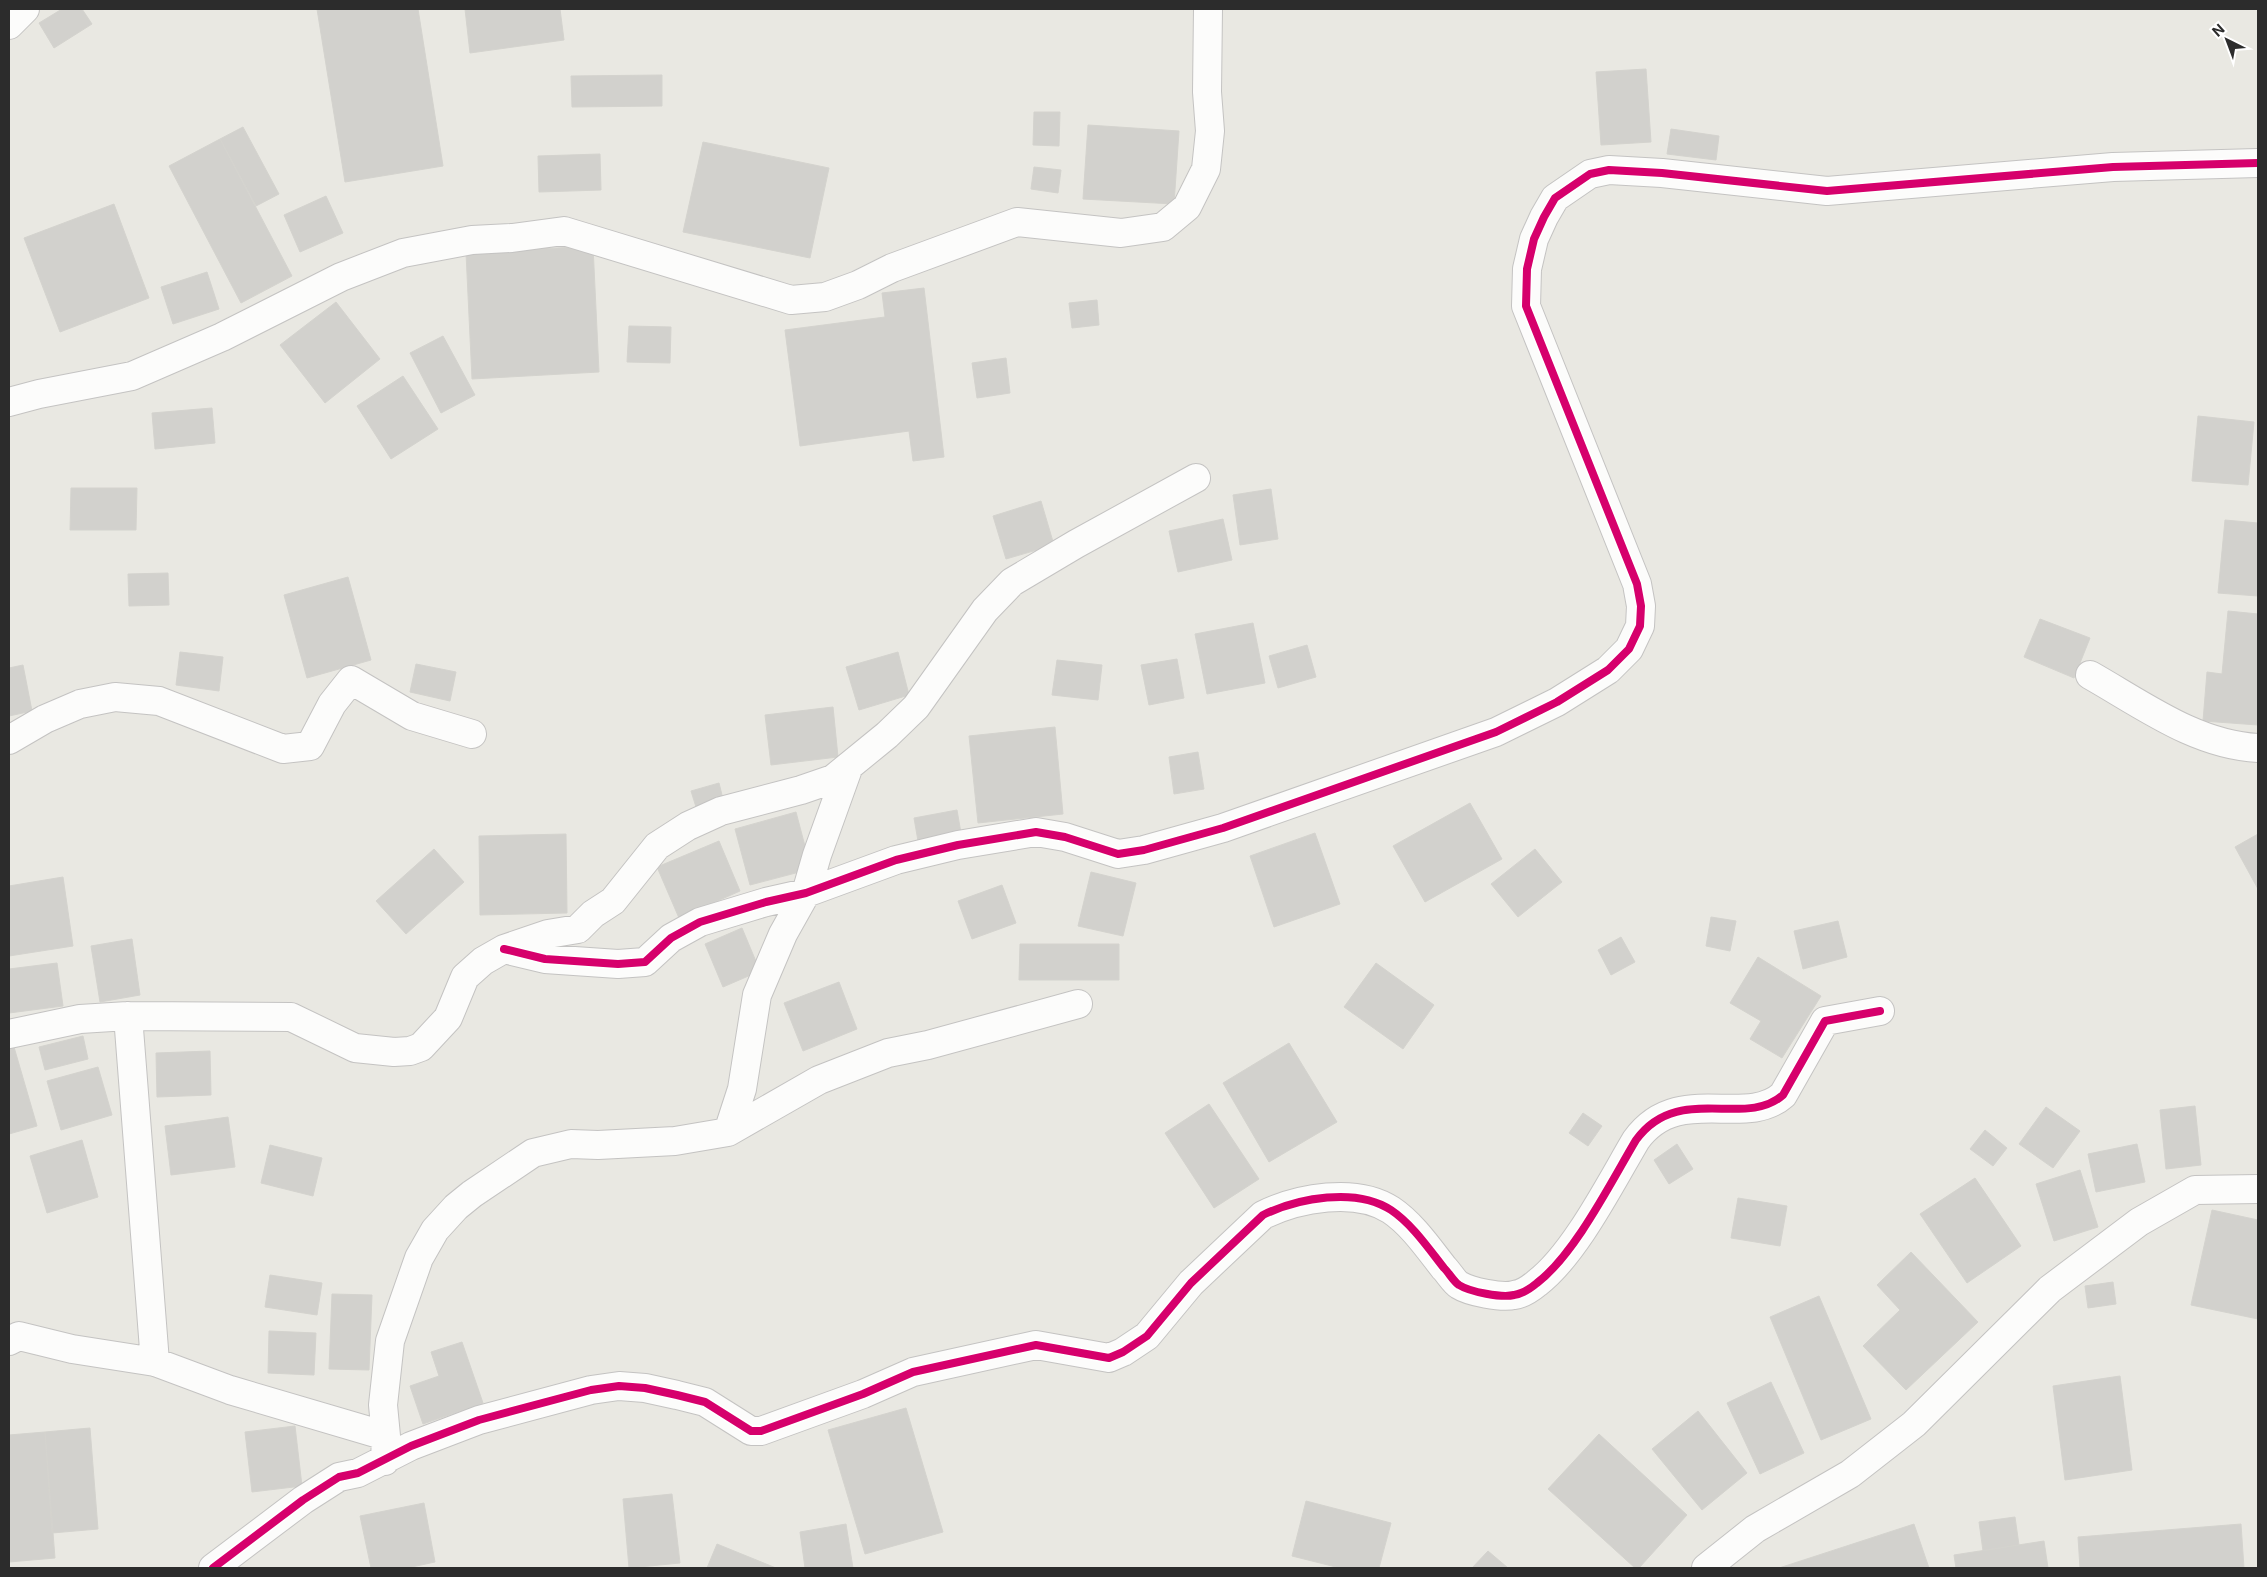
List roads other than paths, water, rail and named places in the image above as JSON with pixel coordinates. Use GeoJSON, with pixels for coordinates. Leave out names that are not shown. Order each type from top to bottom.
{"type":"FeatureCollection","features":[{"type":"Feature","properties":{"kind":"street"},"geometry":{"type":"LineString","coordinates":[[9,25],[25,9]]}},
{"type":"Feature","properties":{"kind":"street"},"geometry":{"type":"LineString","coordinates":[[9,402],[39,394],[132,376],[222,337],[341,278],[403,254],[472,240],[512,238],[564,231],[791,300],[825,297],[892,268],[1017,222],[1121,233],[1163,227],[1187,207],[1206,169],[1210,131],[1207,92],[1208,9]]}},
{"type":"Feature","properties":{"kind":"street"},"geometry":{"type":"LineString","coordinates":[[504,950],[545,959],[618,964],[645,962],[671,938],[700,922],[766,902],[806,893],[896,860],[958,845],[1036,832],[1065,837],[1118,854],[1144,850],[1223,828],[1496,732],[1557,702],[1608,670],[1628,649],[1640,626],[1641,606],[1637,584],[1526,306],[1527,269],[1534,239],[1544,217],[1555,198],[1590,174],[1609,170],[1662,173],[1827,190],[2113,167],[2258,163]]}},
{"type":"Feature","properties":{"kind":"street"},"geometry":{"type":"LineString","coordinates":[[9,1034],[80,1019],[128,1016],[291,1017],[355,1048],[394,1052],[410,1051],[421,1047],[448,1018],[465,977],[483,961],[504,950],[548,934],[578,930],[594,914],[613,902],[657,846],[688,826],[721,811],[818,785],[833,779],[887,735],[916,707],[985,610],[1012,582],[1076,544],[1196,478]]}},
{"type":"Feature","properties":{"kind":"street"},"geometry":{"type":"LineString","coordinates":[[2090,675],[2196,735],[2221,743],[2258,748]]}},
{"type":"Feature","properties":{"kind":"street"},"geometry":{"type":"LineString","coordinates":[[9,740],[45,719],[80,704],[115,697],[159,701],[283,749],[310,746],[332,704],[351,680],[412,716],[472,734]]}},
{"type":"Feature","properties":{"kind":"street"},"geometry":{"type":"LineString","coordinates":[[728,1132],[742,1089],[757,995],[783,934],[806,893],[817,854],[849,766]]}},
{"type":"Feature","properties":{"kind":"street"},"geometry":{"type":"LineString","coordinates":[[385,1449],[383,1405],[390,1341],[419,1258],[436,1230],[456,1207],[472,1194],[533,1154],[570,1144],[598,1145],[675,1141],[728,1132],[819,1080],[888,1053],[928,1045],[1078,1004]]}},
{"type":"Feature","properties":{"kind":"street"},"geometry":{"type":"LineString","coordinates":[[9,1341],[20,1336],[72,1349],[155,1362],[385,1449],[411,1446],[479,1420],[591,1390],[619,1386],[676,1395],[705,1402],[751,1430],[761,1431],[863,1394],[913,1372],[1036,1345],[1109,1358],[1135,1345],[1147,1336],[1191,1283],[1263,1215],[1278,1208],[1314,1200],[1355,1198],[1391,1210],[1418,1236],[1459,1285],[1479,1292],[1514,1295],[1539,1281],[1571,1247],[1642,1132],[1658,1119],[1698,1107],[1740,1108],[1764,1106],[1773,1102],[1783,1095],[1825,1021],[1880,1011]]}},
{"type":"Feature","properties":{"kind":"street"},"geometry":{"type":"LineString","coordinates":[[128,1016],[155,1362]]}},
{"type":"Feature","properties":{"kind":"street"},"geometry":{"type":"LineString","coordinates":[[1706,1568],[1755,1529],[1850,1474],[1914,1424],[2050,1289],[2139,1222],[2196,1190],[2258,1189]]}},
{"type":"Feature","properties":{"kind":"street"},"geometry":{"type":"LineString","coordinates":[[213,1568],[296,1506],[339,1477],[358,1473],[385,1449]]}}]}
